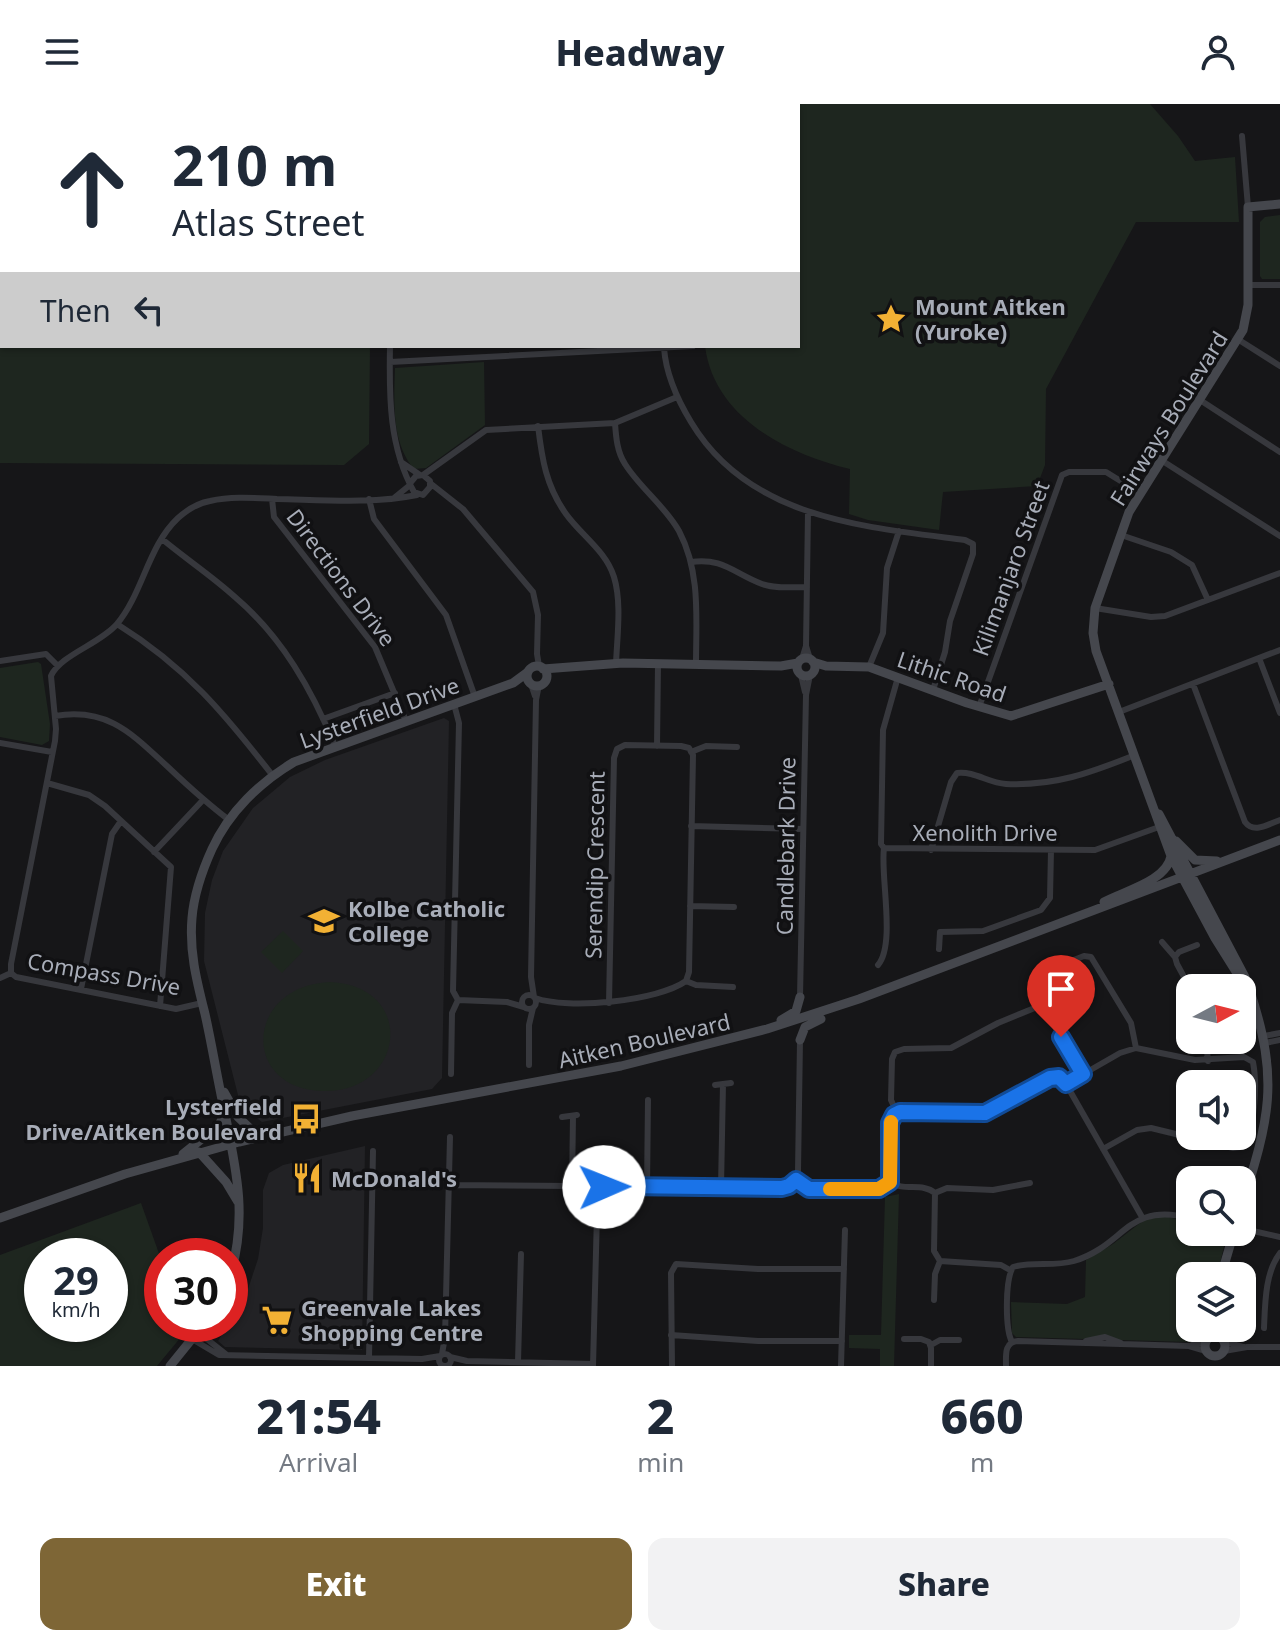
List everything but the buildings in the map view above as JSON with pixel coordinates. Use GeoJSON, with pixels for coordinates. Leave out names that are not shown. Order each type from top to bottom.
{"type":"FeatureCollection","features":[{"type":"Feature","properties":{"kind":"street","name":"Fairways Boulevard"},"geometry":{"type":"LineString","coordinates":[[1186,876],[1171,856],[1094,643],[1095,608],[1140,493],[1239,340],[1246,322],[1248,207],[1242,136]]}},
{"type":"Feature","properties":{"kind":"street"},"geometry":{"type":"LineString","coordinates":[[1248,207],[1280,204]]}},
{"type":"Feature","properties":{"kind":"street"},"geometry":{"type":"LineString","coordinates":[[1248,285],[1280,285]]}},
{"type":"Feature","properties":{"kind":"street"},"geometry":{"type":"LineString","coordinates":[[1239,340],[1280,366]]}},
{"type":"Feature","properties":{"kind":"street"},"geometry":{"type":"LineString","coordinates":[[390,348],[391,414],[401,462],[417,495]]}},
{"type":"Feature","properties":{"kind":"street"},"geometry":{"type":"LineString","coordinates":[[390,362],[548,349],[664,348],[667,369],[677,397],[706,445],[738,477],[770,497],[808,512],[899,531],[965,540],[973,544],[973,554],[950,621],[945,652],[933,690]]}},
{"type":"Feature","properties":{"kind":"street"},"geometry":{"type":"LineString","coordinates":[[394,498],[410,483],[486,430],[615,423],[677,397]]}},
{"type":"Feature","properties":{"kind":"street"},"geometry":{"type":"LineString","coordinates":[[1200,400],[1280,452]]}},
{"type":"Feature","properties":{"kind":"street"},"geometry":{"type":"LineString","coordinates":[[615,423],[617,446],[623,463],[669,516],[691,562],[696,597],[696,664]]}},
{"type":"Feature","properties":{"kind":"street"},"geometry":{"type":"LineString","coordinates":[[538,426],[548,483],[566,514],[603,555],[615,578],[616,664]]}},
{"type":"Feature","properties":{"kind":"street"},"geometry":{"type":"LineString","coordinates":[[1161,460],[1280,536]]}},
{"type":"Feature","properties":{"kind":"street"},"geometry":{"type":"LineString","coordinates":[[401,462],[463,509],[533,592],[538,615],[531,977],[535,998],[529,1008],[529,1065]]}},
{"type":"Feature","properties":{"kind":"street"},"geometry":{"type":"LineString","coordinates":[[426,493],[438,463]]}},
{"type":"Feature","properties":{"kind":"street","name":"Kilimanjaro Street"},"geometry":{"type":"LineString","coordinates":[[979,707],[1062,475],[1069,472],[1106,472],[1140,493]]}},
{"type":"Feature","properties":{"kind":"street"},"geometry":{"type":"LineString","coordinates":[[0,661],[46,654],[58,666],[100,640],[117,624],[162,539],[178,518],[199,504],[228,498],[369,499],[426,493],[448,497]]}},
{"type":"Feature","properties":{"kind":"street","name":"Directions Drive"},"geometry":{"type":"LineString","coordinates":[[272,499],[274,517],[375,647],[406,721]]}},
{"type":"Feature","properties":{"kind":"street"},"geometry":{"type":"LineString","coordinates":[[369,499],[374,519],[446,615],[475,697]]}},
{"type":"Feature","properties":{"kind":"street","name":"Candlebark Drive"},"geometry":{"type":"LineString","coordinates":[[800,997],[808,512]]}},
{"type":"Feature","properties":{"kind":"street"},"geometry":{"type":"LineString","coordinates":[[869,667],[883,633],[887,568],[899,531]]}},
{"type":"Feature","properties":{"kind":"street"},"geometry":{"type":"LineString","coordinates":[[1121,535],[1171,552],[1192,565],[1208,600]]}},
{"type":"Feature","properties":{"kind":"street"},"geometry":{"type":"LineString","coordinates":[[162,539],[237,598],[279,644],[301,675],[335,746]]}},
{"type":"Feature","properties":{"kind":"street"},"geometry":{"type":"LineString","coordinates":[[691,562],[720,563],[769,586],[807,587]]}},
{"type":"Feature","properties":{"kind":"street"},"geometry":{"type":"LineString","coordinates":[[1095,608],[1158,617],[1280,573]]}},
{"type":"Feature","properties":{"kind":"street"},"geometry":{"type":"LineString","coordinates":[[117,624],[181,669],[214,702],[273,776]]}},
{"type":"Feature","properties":{"kind":"street"},"geometry":{"type":"LineString","coordinates":[[1119,712],[1280,650]]}},
{"type":"Feature","properties":{"kind":"street"},"geometry":{"type":"LineString","coordinates":[[1259,658],[1280,713]]}},
{"type":"Feature","properties":{"kind":"street","name":"Lysterfield Drive"},"geometry":{"type":"LineString","coordinates":[[239,1238],[241,1209],[231,1144],[192,959],[192,917],[203,868],[229,820],[246,800],[273,776],[301,759],[536,675],[561,669],[616,664],[806,667]]}},
{"type":"Feature","properties":{"kind":"street"},"geometry":{"type":"LineString","coordinates":[[657,746],[658,664]]}},
{"type":"Feature","properties":{"kind":"street","name":"Compass Drive"},"geometry":{"type":"LineString","coordinates":[[58,666],[50,683],[56,729],[11,973],[16,977],[176,1009],[202,1003]]}},
{"type":"Feature","properties":{"kind":"street","name":"Lithic Road"},"geometry":{"type":"LineString","coordinates":[[806,667],[869,667],[1011,716],[1109,684]]}},
{"type":"Feature","properties":{"kind":"street","name":"Xenolith Drive"},"geometry":{"type":"LineString","coordinates":[[898,677],[883,730],[881,844],[884,848],[1095,850],[1161,824]]}},
{"type":"Feature","properties":{"kind":"street"},"geometry":{"type":"LineString","coordinates":[[1193,684],[1245,822],[1250,828],[1255,828],[1280,820]]}},
{"type":"Feature","properties":{"kind":"street"},"geometry":{"type":"LineString","coordinates":[[323,719],[395,693]]}},
{"type":"Feature","properties":{"kind":"street"},"geometry":{"type":"LineString","coordinates":[[452,705],[458,729],[453,991],[458,1000]]}},
{"type":"Feature","properties":{"kind":"street"},"geometry":{"type":"LineString","coordinates":[[55,716],[96,715],[129,730],[203,800],[229,820]]}},
{"type":"Feature","properties":{"kind":"street"},"geometry":{"type":"LineString","coordinates":[[0,743],[52,752]]}},
{"type":"Feature","properties":{"kind":"street","name":"Serendip Crescent"},"geometry":{"type":"LineString","coordinates":[[609,1003],[615,753],[625,745],[685,747],[691,752],[706,746],[737,747]]}},
{"type":"Feature","properties":{"kind":"street"},"geometry":{"type":"LineString","coordinates":[[458,1000],[507,1002],[529,1008],[554,1003],[609,1003],[678,986],[686,981],[689,973],[691,752]]}},
{"type":"Feature","properties":{"kind":"street"},"geometry":{"type":"LineString","coordinates":[[931,850],[951,782],[957,773],[968,772],[1001,784],[1048,784],[1135,755]]}},
{"type":"Feature","properties":{"kind":"street"},"geometry":{"type":"LineString","coordinates":[[47,783],[89,795],[170,865],[160,1006]]}},
{"type":"Feature","properties":{"kind":"street"},"geometry":{"type":"LineString","coordinates":[[154,852],[203,800]]}},
{"type":"Feature","properties":{"kind":"street"},"geometry":{"type":"LineString","coordinates":[[81,989],[112,834],[121,821]]}},
{"type":"Feature","properties":{"kind":"street","name":"Fairways Boulevard"},"geometry":{"type":"LineString","coordinates":[[1161,824],[1252,997],[1264,1040],[1269,1070],[1267,1118],[1253,1166]]}},
{"type":"Feature","properties":{"kind":"street"},"geometry":{"type":"LineString","coordinates":[[1161,824],[1195,860],[1227,860]]}},
{"type":"Feature","properties":{"kind":"street"},"geometry":{"type":"LineString","coordinates":[[691,826],[803,829]]}},
{"type":"Feature","properties":{"kind":"street","name":"Aitken Boulevard"},"geometry":{"type":"LineString","coordinates":[[0,1218],[173,1159],[259,1137],[352,1116],[621,1066],[776,1027],[859,999],[1280,840]]}},
{"type":"Feature","properties":{"kind":"street"},"geometry":{"type":"LineString","coordinates":[[878,965],[885,952],[884,848]]}},
{"type":"Feature","properties":{"kind":"street"},"geometry":{"type":"LineString","coordinates":[[939,949],[940,932],[983,931],[1041,910],[1050,898],[1051,850]]}},
{"type":"Feature","properties":{"kind":"street"},"geometry":{"type":"LineString","coordinates":[[1084,914],[1155,878],[1169,865],[1171,856]]}},
{"type":"Feature","properties":{"kind":"street"},"geometry":{"type":"LineString","coordinates":[[690,906],[734,907]]}},
{"type":"Feature","properties":{"kind":"street"},"geometry":{"type":"LineString","coordinates":[[1162,942],[1175,957],[1182,974]]}},
{"type":"Feature","properties":{"kind":"street"},"geometry":{"type":"LineString","coordinates":[[1175,957],[1179,952],[1197,945]]}},
{"type":"Feature","properties":{"kind":"street"},"geometry":{"type":"LineString","coordinates":[[1037,1007],[1032,982],[1035,975],[1080,957],[1091,957],[1131,1023],[1136,1048]]}},
{"type":"Feature","properties":{"kind":"street"},"geometry":{"type":"LineString","coordinates":[[0,978],[11,973]]}},
{"type":"Feature","properties":{"kind":"street"},"geometry":{"type":"LineString","coordinates":[[529,1008],[522,1003],[531,977]]}},
{"type":"Feature","properties":{"kind":"street"},"geometry":{"type":"LineString","coordinates":[[686,981],[704,986],[733,987]]}},
{"type":"Feature","properties":{"kind":"street"},"geometry":{"type":"LineString","coordinates":[[507,1002],[526,996],[554,1003]]}},
{"type":"Feature","properties":{"kind":"street"},"geometry":{"type":"LineString","coordinates":[[800,997],[805,1008],[820,1013]]}},
{"type":"Feature","properties":{"kind":"street"},"geometry":{"type":"LineString","coordinates":[[711,1045],[790,1016],[796,1011],[800,997]]}},
{"type":"Feature","properties":{"kind":"street"},"geometry":{"type":"LineString","coordinates":[[794,1182],[800,1040],[809,1024],[835,1014],[859,999]]}},
{"type":"Feature","properties":{"kind":"street"},"geometry":{"type":"LineString","coordinates":[[451,1074],[452,1013],[458,1000]]}},
{"type":"Feature","properties":{"kind":"street"},"geometry":{"type":"LineString","coordinates":[[1037,1007],[1047,1013],[1083,1074]]}},
{"type":"Feature","properties":{"kind":"street"},"geometry":{"type":"LineString","coordinates":[[897,1113],[891,1100],[892,1059],[895,1052],[951,1048],[1037,1007]]}},
{"type":"Feature","properties":{"kind":"street"},"geometry":{"type":"LineString","coordinates":[[776,1027],[793,1028],[800,1040]]}},
{"type":"Feature","properties":{"kind":"street"},"geometry":{"type":"LineString","coordinates":[[1264,1040],[1280,1033]]}},
{"type":"Feature","properties":{"kind":"street"},"geometry":{"type":"LineString","coordinates":[[1264,1040],[1280,1040]]}},
{"type":"Feature","properties":{"kind":"street"},"geometry":{"type":"LineString","coordinates":[[1066,1084],[1120,1053],[1136,1048],[1208,1061],[1244,1057],[1253,1062],[1254,1100],[1243,1146],[1233,1148],[1151,1128],[1137,1130],[1103,1149]]}},
{"type":"Feature","properties":{"kind":"street"},"geometry":{"type":"LineString","coordinates":[[1207,1054],[1208,1061]]}},
{"type":"Feature","properties":{"kind":"street"},"geometry":{"type":"LineString","coordinates":[[216,1070],[238,1117],[259,1137]]}},
{"type":"Feature","properties":{"kind":"street"},"geometry":{"type":"LineString","coordinates":[[897,1113],[978,1114],[998,1108],[1050,1078],[1059,1077],[1066,1084],[1142,1217]]}},
{"type":"Feature","properties":{"kind":"street"},"geometry":{"type":"LineString","coordinates":[[721,1187],[723,1084]]}},
{"type":"Feature","properties":{"kind":"street"},"geometry":{"type":"LineString","coordinates":[[647,1187],[648,1100]]}},
{"type":"Feature","properties":{"kind":"street"},"geometry":{"type":"LineString","coordinates":[[173,1159],[219,1125],[224,1119],[224,1110]]}},
{"type":"Feature","properties":{"kind":"street"},"geometry":{"type":"LineString","coordinates":[[890,1182],[890,1123],[897,1113]]}},
{"type":"Feature","properties":{"kind":"street"},"geometry":{"type":"LineString","coordinates":[[562,1117],[575,1116],[572,1186]]}},
{"type":"Feature","properties":{"kind":"street"},"geometry":{"type":"LineString","coordinates":[[445,1361],[449,1137]]}},
{"type":"Feature","properties":{"kind":"street"},"geometry":{"type":"LineString","coordinates":[[369,1358],[373,1151]]}},
{"type":"Feature","properties":{"kind":"street"},"geometry":{"type":"LineString","coordinates":[[199,1152],[234,1193],[241,1209]]}},
{"type":"Feature","properties":{"kind":"street"},"geometry":{"type":"LineString","coordinates":[[448,1185],[572,1186],[599,1181],[647,1187],[782,1188],[794,1182]]}},
{"type":"Feature","properties":{"kind":"street"},"geometry":{"type":"LineString","coordinates":[[794,1182],[809,1189],[879,1189],[890,1182]]}},
{"type":"Feature","properties":{"kind":"street"},"geometry":{"type":"LineString","coordinates":[[890,1182],[897,1186],[929,1188],[935,1193]]}},
{"type":"Feature","properties":{"kind":"street"},"geometry":{"type":"LineString","coordinates":[[592,1183],[597,1214]]}},
{"type":"Feature","properties":{"kind":"street"},"geometry":{"type":"LineString","coordinates":[[205,1342],[213,1354],[227,1355],[593,1365],[597,1214],[602,1183]]}},
{"type":"Feature","properties":{"kind":"street"},"geometry":{"type":"LineString","coordinates":[[935,1193],[947,1188],[993,1190],[1030,1183]]}},
{"type":"Feature","properties":{"kind":"street"},"geometry":{"type":"LineString","coordinates":[[572,1186],[602,1192],[622,1186]]}},
{"type":"Feature","properties":{"kind":"street"},"geometry":{"type":"LineString","coordinates":[[935,1193],[935,1254],[940,1261]]}},
{"type":"Feature","properties":{"kind":"street"},"geometry":{"type":"LineString","coordinates":[[1010,1270],[1018,1265],[1050,1266],[1085,1257],[1142,1217],[1163,1213],[1176,1216]]}},
{"type":"Feature","properties":{"kind":"street"},"geometry":{"type":"LineString","coordinates":[[841,1366],[845,1230]]}},
{"type":"Feature","properties":{"kind":"street"},"geometry":{"type":"LineString","coordinates":[[1256,1232],[1280,1237]]}},
{"type":"Feature","properties":{"kind":"street"},"geometry":{"type":"LineString","coordinates":[[1264,1328],[1267,1289],[1276,1257],[1280,1253]]}},
{"type":"Feature","properties":{"kind":"street"},"geometry":{"type":"LineString","coordinates":[[518,1362],[521,1254]]}},
{"type":"Feature","properties":{"kind":"street"},"geometry":{"type":"LineString","coordinates":[[940,1261],[1001,1265],[1010,1270]]}},
{"type":"Feature","properties":{"kind":"street"},"geometry":{"type":"LineString","coordinates":[[934,1300],[935,1274],[940,1261]]}},
{"type":"Feature","properties":{"kind":"street"},"geometry":{"type":"LineString","coordinates":[[672,1366],[671,1273],[672,1267],[678,1263],[758,1269],[844,1269]]}},
{"type":"Feature","properties":{"kind":"street"},"geometry":{"type":"LineString","coordinates":[[1010,1270],[1007,1328],[1012,1342]]}},
{"type":"Feature","properties":{"kind":"street"},"geometry":{"type":"LineString","coordinates":[[671,1335],[758,1341],[842,1341]]}},
{"type":"Feature","properties":{"kind":"street"},"geometry":{"type":"LineString","coordinates":[[1012,1342],[1081,1342],[1105,1337],[1121,1343],[1280,1347]]}},
{"type":"Feature","properties":{"kind":"street"},"geometry":{"type":"LineString","coordinates":[[904,1339],[924,1340],[931,1345]]}},
{"type":"Feature","properties":{"kind":"street"},"geometry":{"type":"LineString","coordinates":[[931,1345],[940,1340],[959,1340]]}},
{"type":"Feature","properties":{"kind":"street"},"geometry":{"type":"LineString","coordinates":[[170,1366],[190,1342]]}},
{"type":"Feature","properties":{"kind":"street"},"geometry":{"type":"LineString","coordinates":[[1006,1366],[1006,1350],[1012,1342]]}},
{"type":"Feature","properties":{"kind":"street"},"geometry":{"type":"LineString","coordinates":[[931,1345],[931,1366]]}},
{"type":"Feature","properties":{"kind":"street"},"geometry":{"type":"LineString","coordinates":[[258,1366],[259,1355]]}},
{"type":"Feature","properties":{"kind":"shaded area"},"geometry":{"type":"Polygon","coordinates":[[[800,104],[1150,104],[1195,161],[1235,157],[1239,222],[1136,222],[1046,389],[1045,465],[1037,486],[943,492],[939,530],[868,520],[849,514],[850,469],[802,454],[758,429],[738,413],[711,371],[705,348],[800,348],[800,104]]]}},
{"type":"Feature","properties":{"kind":"shaded area"},"geometry":{"type":"Polygon","coordinates":[[[1280,215],[1280,279],[1262,279],[1260,222],[1265,217],[1280,215]]]}},
{"type":"Feature","properties":{"kind":"shaded area"},"geometry":{"type":"Polygon","coordinates":[[[0,348],[370,348],[369,444],[344,465],[0,463],[0,348]]]}},
{"type":"Feature","properties":{"kind":"shaded area"},"geometry":{"type":"Polygon","coordinates":[[[484,362],[485,425],[426,468],[414,469],[398,434],[395,368],[484,362]]]}},
{"type":"Feature","properties":{"kind":"shaded area"},"geometry":{"type":"Polygon","coordinates":[[[41,664],[50,724],[49,741],[42,745],[0,737],[0,668],[41,664]]]}},
{"type":"Feature","properties":{"kind":"shaded area","name":"Kolbe Catholic College"},"geometry":{"type":"Polygon","coordinates":[[[444,718],[449,721],[442,1078],[432,1089],[262,1122],[239,1099],[204,961],[205,913],[212,880],[223,851],[253,808],[290,777],[325,760],[444,718]]]}},
{"type":"Feature","properties":{"kind":"shaded area"},"geometry":{"type":"Polygon","coordinates":[[[283,931],[303,951],[282,973],[261,952],[283,931]]]}},
{"type":"Feature","properties":{"kind":"shaded area"},"geometry":{"type":"Polygon","coordinates":[[[330,982],[358,988],[378,1001],[388,1019],[390,1039],[384,1059],[371,1076],[350,1087],[322,1091],[295,1086],[277,1073],[266,1056],[263,1037],[268,1017],[281,1000],[302,988],[330,982]]]}},
{"type":"Feature","properties":{"kind":"shaded area"},"geometry":{"type":"Polygon","coordinates":[[[365,1146],[362,1350],[225,1347],[219,1342],[248,1342],[248,1289],[258,1259],[263,1228],[263,1190],[269,1173],[283,1165],[365,1146]]]}},
{"type":"Feature","properties":{"kind":"shaded area"},"geometry":{"type":"Polygon","coordinates":[[[899,1194],[894,1366],[880,1366],[880,1349],[849,1348],[849,1335],[881,1335],[885,1197],[899,1194]]]}},
{"type":"Feature","properties":{"kind":"shaded area"},"geometry":{"type":"Polygon","coordinates":[[[141,1203],[153,1238],[144,1238],[144,1342],[177,1342],[157,1366],[0,1366],[0,1255],[24,1246],[24,1342],[128,1342],[128,1238],[46,1238],[141,1203]]]}},
{"type":"Feature","properties":{"kind":"shaded area"},"geometry":{"type":"Polygon","coordinates":[[[1163,1216],[1176,1219],[1176,1246],[1224,1246],[1220,1262],[1176,1262],[1176,1342],[1016,1337],[1012,1333],[1011,1302],[1067,1304],[1085,1297],[1086,1260],[1144,1220],[1163,1216]]]}},
{"type":"Feature","properties":{"kind":"slow traffic"},"geometry":{"type":"LineString","coordinates":[[830,1189],[879,1189],[890,1182],[891,1122]]}},
{"type":"Feature","properties":{"kind":"place","name":"Mount Aitken (Yuroke)"},"geometry":{"type":"Point","coordinates":[891,319]}},
{"type":"Feature","properties":{"kind":"place","name":"Kolbe Catholic College"},"geometry":{"type":"Point","coordinates":[324,921]}},
{"type":"Feature","properties":{"kind":"place","name":"Lysterfield Drive/Aitken Boulevard"},"geometry":{"type":"Point","coordinates":[306,1119]}},
{"type":"Feature","properties":{"kind":"place","name":"McDonald's"},"geometry":{"type":"Point","coordinates":[307,1178]}},
{"type":"Feature","properties":{"kind":"place","name":"Greenvale Lakes Shopping Centre"},"geometry":{"type":"Point","coordinates":[277,1320]}},
{"type":"Feature","properties":{"kind":"route"},"geometry":{"type":"LineString","coordinates":[[604,1187],[602,1183],[622,1186],[782,1188],[796,1180],[809,1189],[883,1188],[890,1182],[890,1123],[894,1115],[900,1112],[985,1113],[1005,1105],[1050,1078],[1059,1077],[1066,1084],[1083,1074],[1061,1037]]}}]}
